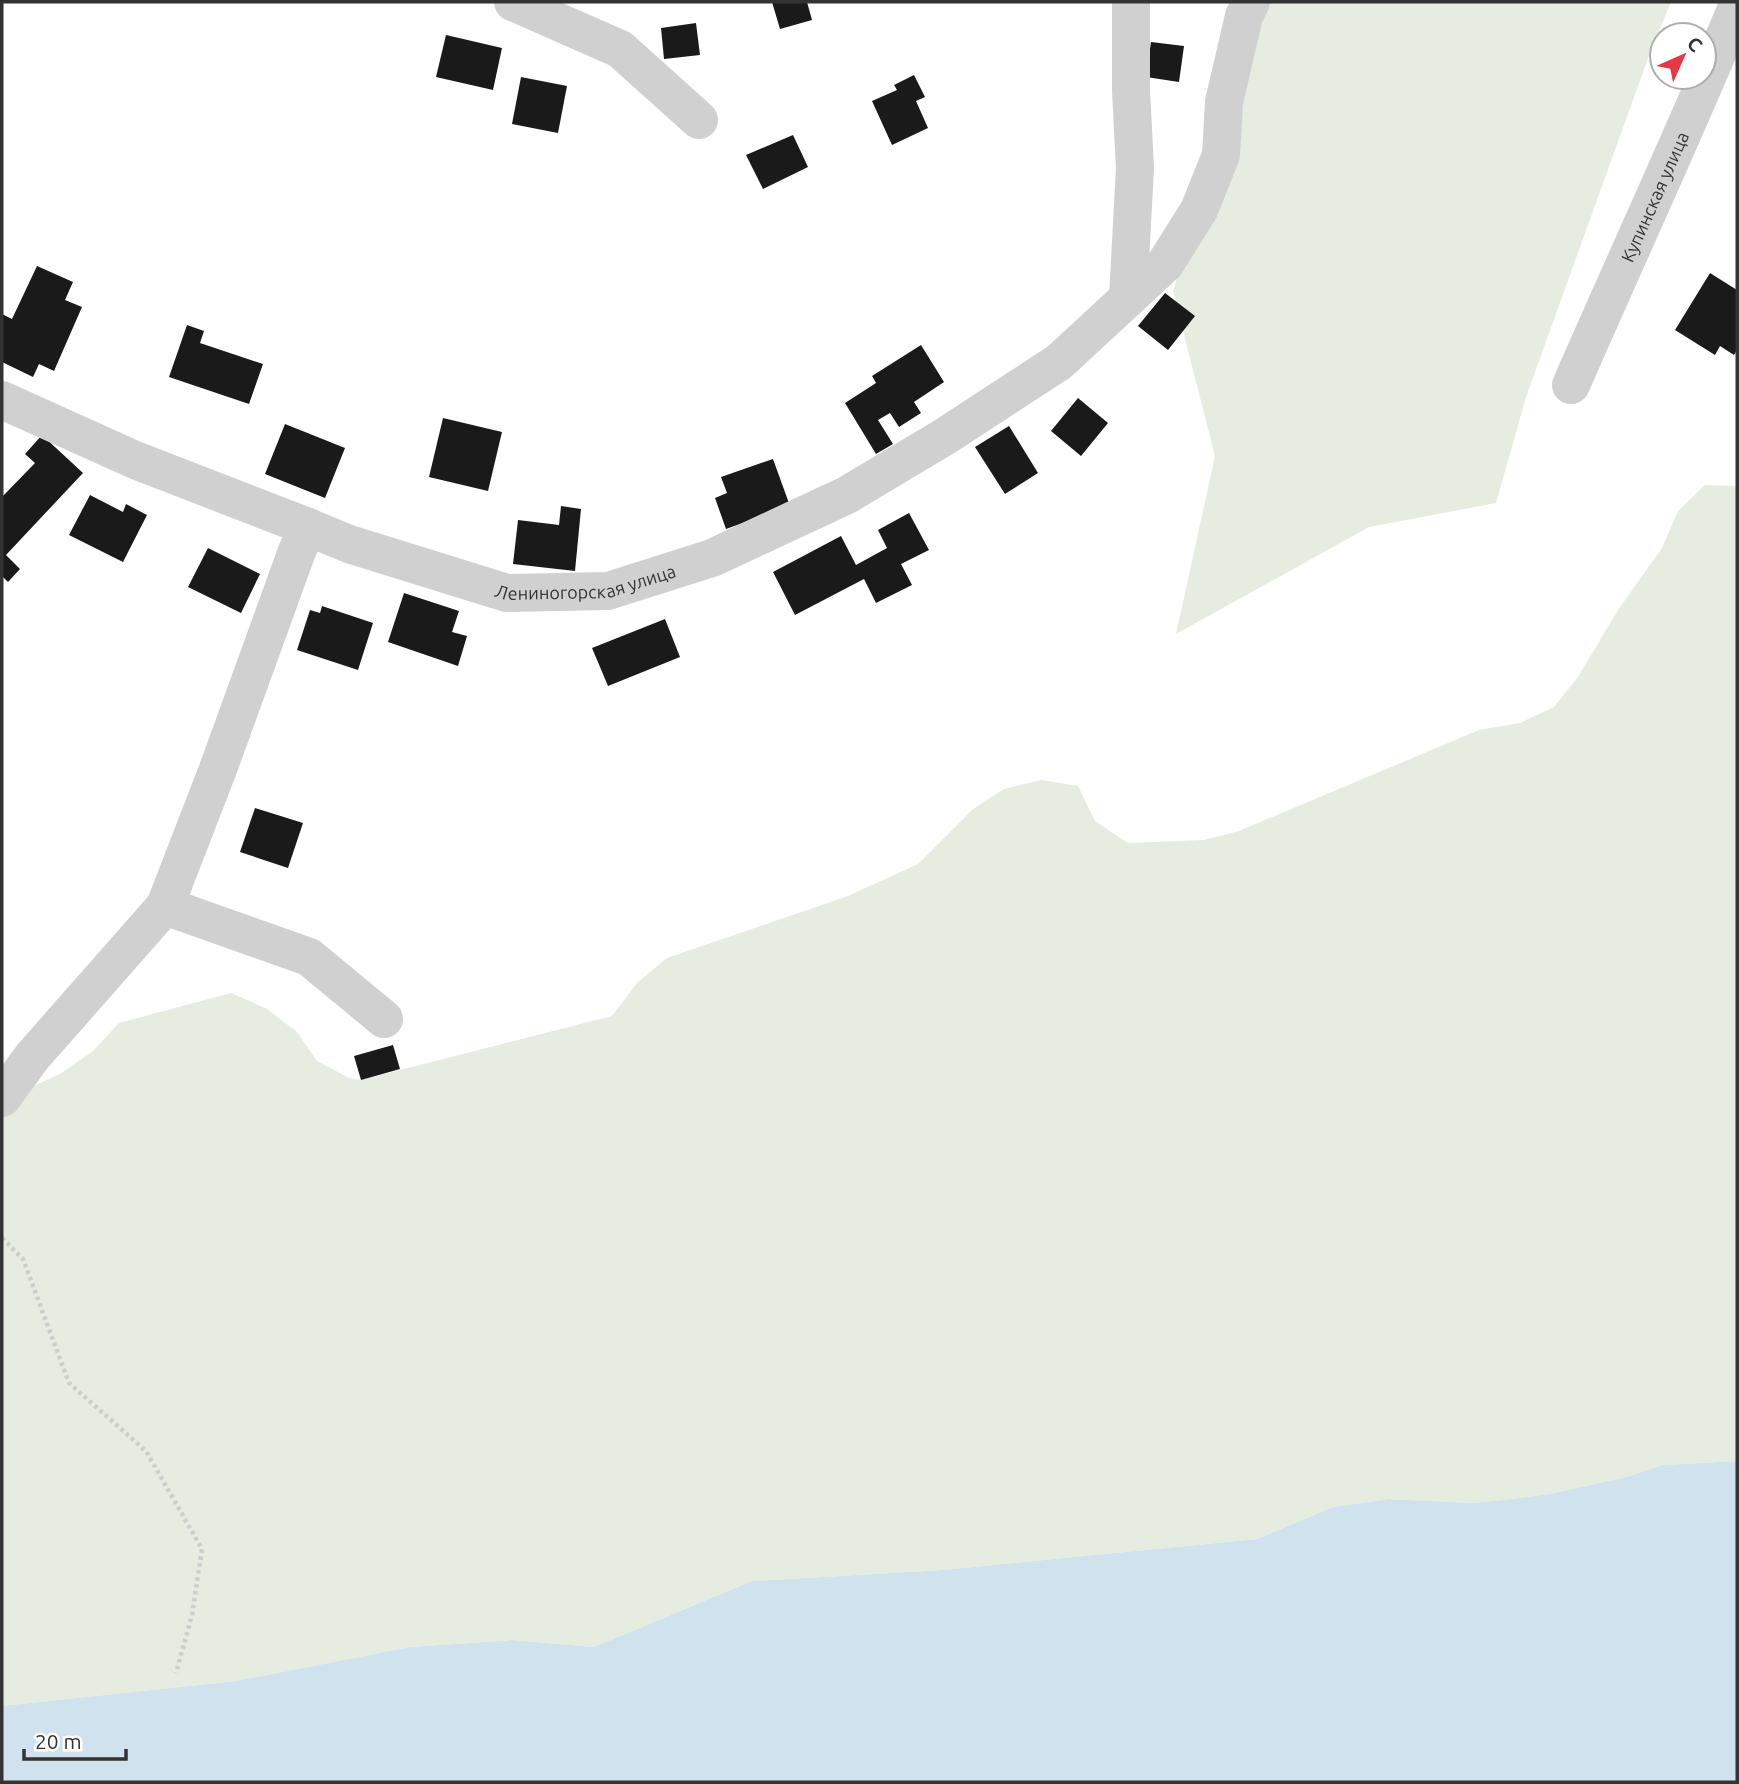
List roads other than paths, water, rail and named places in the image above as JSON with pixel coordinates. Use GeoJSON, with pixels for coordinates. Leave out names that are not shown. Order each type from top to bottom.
{"type":"FeatureCollection","features":[{"type":"Feature","properties":{"kind":"street"},"geometry":{"type":"LineString","coordinates":[[513,2],[620,49],[699,120]]}},
{"type":"Feature","properties":{"kind":"street"},"geometry":{"type":"LineString","coordinates":[[1128,298],[1135,168],[1131,90],[1131,2]]}},
{"type":"Feature","properties":{"kind":"street","name":"Лениногорская улица"},"geometry":{"type":"LineString","coordinates":[[2,400],[135,460],[349,544],[507,593],[608,591],[712,558],[847,495],[944,437],[1059,362],[1165,264],[1199,210],[1221,155],[1224,102],[1244,16],[1251,2]]}},
{"type":"Feature","properties":{"kind":"street","name":"Купинская улица"},"geometry":{"type":"LineString","coordinates":[[1570,386],[1737,7]]}},
{"type":"Feature","properties":{"kind":"street"},"geometry":{"type":"LineString","coordinates":[[2,1098],[32,1057],[165,906],[308,527]]}},
{"type":"Feature","properties":{"kind":"street"},"geometry":{"type":"LineString","coordinates":[[165,906],[309,957],[384,1019]]}},
{"type":"Feature","properties":{"kind":"water"},"geometry":{"type":"Polygon","coordinates":[[[1737,1461],[1737,1782],[2,1782],[2,1706],[236,1681],[410,1647],[512,1640],[594,1647],[752,1581],[943,1570],[1257,1539],[1333,1507],[1388,1499],[1474,1503],[1511,1499],[1550,1494],[1626,1477],[1663,1465],[1737,1461]]]}}]}
